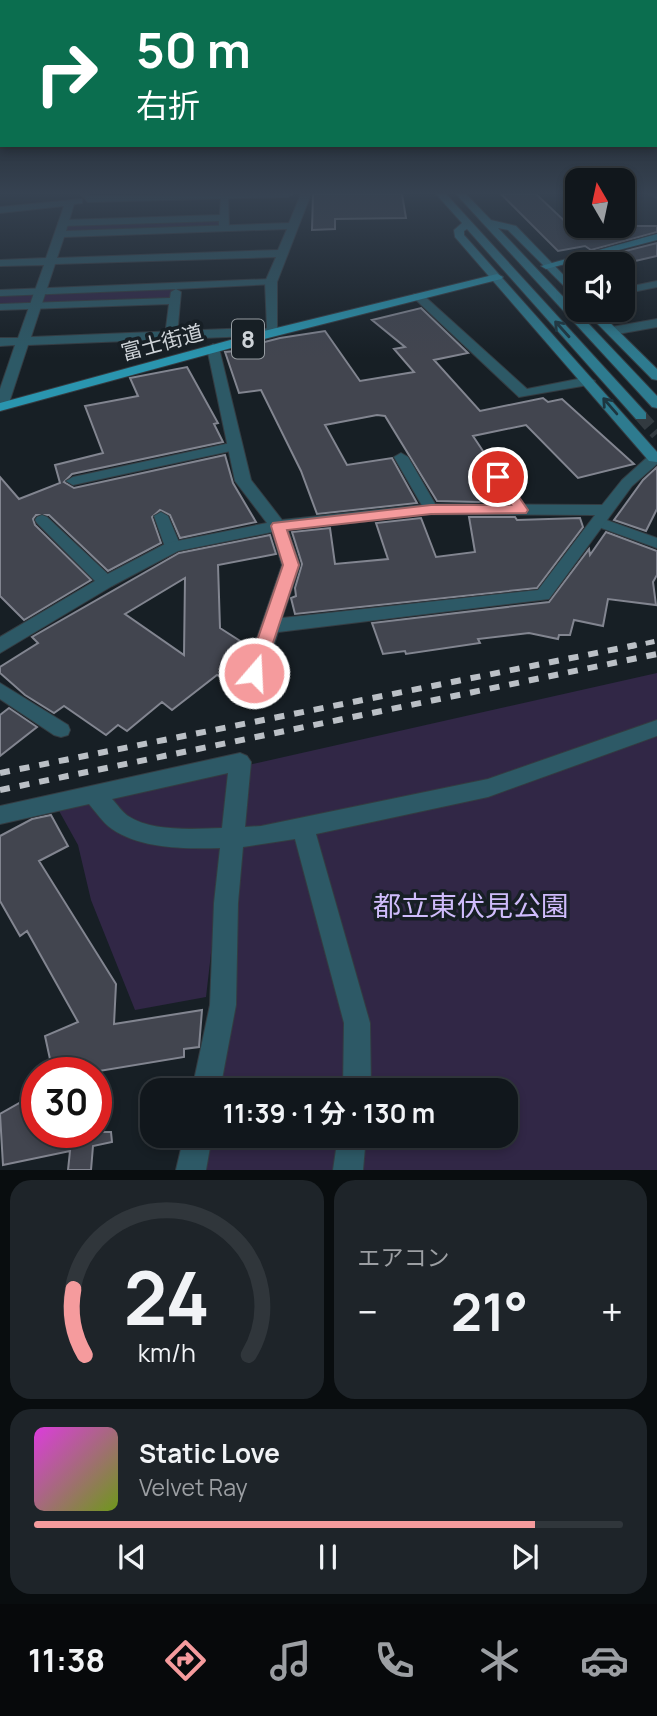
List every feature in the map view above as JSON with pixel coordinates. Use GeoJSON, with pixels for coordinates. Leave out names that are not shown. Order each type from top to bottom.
{"type":"FeatureCollection","features":[{"type":"Feature","properties":{"kind":"main road"},"geometry":{"type":"LineString","coordinates":[[471,249],[656,457]]}},
{"type":"Feature","properties":{"kind":"main road"},"geometry":{"type":"LineString","coordinates":[[491,249],[641,416]]}},
{"type":"Feature","properties":{"kind":"main road"},"geometry":{"type":"LineString","coordinates":[[514,249],[657,404]]}},
{"type":"Feature","properties":{"kind":"main road"},"geometry":{"type":"LineString","coordinates":[[531,249],[565,284]]}},
{"type":"Feature","properties":{"kind":"main road"},"geometry":{"type":"LineString","coordinates":[[546,265],[611,249]]}},
{"type":"Feature","properties":{"kind":"main road","name":"富士街道"},"geometry":{"type":"LineString","coordinates":[[0,407],[213,348],[497,277]]}},
{"type":"Feature","properties":{"kind":"main road"},"geometry":{"type":"LineString","coordinates":[[603,322],[657,376]]}},
{"type":"Feature","properties":{"kind":"street"},"geometry":{"type":"LineString","coordinates":[[0,407],[54,249]]}},
{"type":"Feature","properties":{"kind":"street"},"geometry":{"type":"LineString","coordinates":[[0,342],[251,332],[264,335],[273,330],[271,282],[285,249]]}},
{"type":"Feature","properties":{"kind":"street"},"geometry":{"type":"LineString","coordinates":[[0,262],[284,253]]}},
{"type":"Feature","properties":{"kind":"street"},"geometry":{"type":"LineString","coordinates":[[418,296],[524,394],[588,381]]}},
{"type":"Feature","properties":{"kind":"street"},"geometry":{"type":"LineString","coordinates":[[612,331],[657,323]]}},
{"type":"Feature","properties":{"kind":"street"},"geometry":{"type":"LineString","coordinates":[[213,348],[243,481],[278,526],[291,565],[254,673]]}},
{"type":"Feature","properties":{"kind":"street"},"geometry":{"type":"LineString","coordinates":[[271,626],[543,595],[627,483],[656,457]]}},
{"type":"Feature","properties":{"kind":"street"},"geometry":{"type":"LineString","coordinates":[[4,638],[173,547],[278,526],[431,509],[521,510],[602,516]]}},
{"type":"Feature","properties":{"kind":"street"},"geometry":{"type":"LineString","coordinates":[[94,795],[119,822],[145,833],[197,839],[233,838],[303,827],[488,788],[657,728]]}},
{"type":"Feature","properties":{"kind":"street"},"geometry":{"type":"LineString","coordinates":[[0,816],[240,762],[226,903],[223,1005],[208,1078]]}},
{"type":"Feature","properties":{"kind":"street"},"geometry":{"type":"LineString","coordinates":[[303,827],[357,1023],[357,1078]]}},
{"type":"Feature","properties":{"kind":"street"},"geometry":{"type":"LineString","coordinates":[[191,1170],[196,1148]]}},
{"type":"Feature","properties":{"kind":"street"},"geometry":{"type":"LineString","coordinates":[[348,1170],[351,1148]]}},
{"type":"Feature","properties":{"kind":"lane"},"geometry":{"type":"LineString","coordinates":[[0,293],[271,282]]}},
{"type":"Feature","properties":{"kind":"lane"},"geometry":{"type":"LineString","coordinates":[[635,289],[657,284]]}},
{"type":"Feature","properties":{"kind":"lane"},"geometry":{"type":"LineString","coordinates":[[171,336],[176,286]]}},
{"type":"Feature","properties":{"kind":"lane"},"geometry":{"type":"LineString","coordinates":[[0,307],[174,301]]}},
{"type":"Feature","properties":{"kind":"lane"},"geometry":{"type":"LineString","coordinates":[[73,481],[235,446]]}},
{"type":"Feature","properties":{"kind":"lane"},"geometry":{"type":"LineString","coordinates":[[401,457],[431,509]]}},
{"type":"Feature","properties":{"kind":"lane"},"geometry":{"type":"LineString","coordinates":[[486,460],[521,510]]}},
{"type":"Feature","properties":{"kind":"lane"},"geometry":{"type":"LineString","coordinates":[[161,516],[173,547]]}},
{"type":"Feature","properties":{"kind":"lane"},"geometry":{"type":"LineString","coordinates":[[602,516],[657,543]]}},
{"type":"Feature","properties":{"kind":"lane"},"geometry":{"type":"LineString","coordinates":[[42,520],[106,582]]}},
{"type":"Feature","properties":{"kind":"lane"},"geometry":{"type":"LineString","coordinates":[[0,690],[61,730]]}},
{"type":"Feature","properties":{"kind":"green space"},"geometry":{"type":"Polygon","coordinates":[[[176,286],[175,301],[0,307],[0,293],[176,286]]]}},
{"type":"Feature","properties":{"kind":"green space","name":"都立東伏見公園"},"geometry":{"type":"Polygon","coordinates":[[[657,673],[657,1170],[201,1170],[204,1148],[518,1148],[518,1078],[212,1078],[248,765],[657,673]]]}},
{"type":"Feature","properties":{"kind":"green space"},"geometry":{"type":"Polygon","coordinates":[[[232,770],[206,997],[135,1010],[91,900],[78,845],[58,809],[232,770]]]}},
{"type":"Feature","properties":{"kind":"building"},"geometry":{"type":"Polygon","coordinates":[[[635,249],[657,249],[657,256],[635,261],[635,252],[622,252],[635,249]]]}},
{"type":"Feature","properties":{"kind":"building"},"geometry":{"type":"Polygon","coordinates":[[[421,308],[468,353],[434,360],[480,411],[543,398],[548,402],[562,399],[634,464],[578,478],[526,425],[473,436],[485,454],[476,458],[477,462],[501,496],[479,502],[437,501],[385,416],[377,415],[325,425],[347,465],[392,458],[417,503],[317,514],[301,471],[261,390],[239,393],[225,352],[247,350],[245,347],[280,338],[325,331],[360,381],[414,372],[394,349],[405,347],[372,320],[421,308]]]}},
{"type":"Feature","properties":{"kind":"building"},"geometry":{"type":"Polygon","coordinates":[[[187,367],[218,423],[214,424],[223,442],[72,474],[64,482],[74,488],[225,455],[233,483],[256,522],[180,538],[170,515],[160,510],[152,517],[161,543],[108,571],[49,515],[36,515],[33,519],[35,525],[91,580],[24,620],[0,596],[0,477],[19,499],[60,483],[55,465],[103,453],[85,406],[138,396],[130,378],[187,367]]]}},
{"type":"Feature","properties":{"kind":"building"},"geometry":{"type":"Polygon","coordinates":[[[657,467],[657,509],[646,531],[614,520],[643,480],[657,467]]]}},
{"type":"Feature","properties":{"kind":"building"},"geometry":{"type":"Polygon","coordinates":[[[469,517],[515,517],[517,520],[580,518],[583,527],[537,588],[295,614],[291,598],[296,596],[295,588],[302,564],[292,532],[330,528],[335,564],[388,559],[376,523],[421,518],[436,557],[475,552],[469,517]]]}},
{"type":"Feature","properties":{"kind":"building"},"geometry":{"type":"Polygon","coordinates":[[[606,532],[657,551],[657,575],[653,582],[656,605],[608,599],[603,626],[574,620],[570,635],[559,635],[558,639],[529,633],[478,639],[480,643],[406,654],[405,651],[383,654],[372,623],[549,602],[589,549],[590,555],[606,532]]]}},
{"type":"Feature","properties":{"kind":"building"},"geometry":{"type":"Polygon","coordinates":[[[270,535],[276,554],[218,565],[220,628],[251,648],[247,659],[223,678],[217,675],[172,710],[162,702],[127,731],[118,725],[106,735],[64,706],[54,713],[25,695],[0,673],[0,667],[38,643],[32,637],[179,553],[270,535]],[[185,578],[125,614],[184,655],[185,578]]]}},
{"type":"Feature","properties":{"kind":"building"},"geometry":{"type":"Polygon","coordinates":[[[9,708],[37,727],[0,756],[0,715],[9,708]]]}},
{"type":"Feature","properties":{"kind":"building"},"geometry":{"type":"Polygon","coordinates":[[[51,815],[68,846],[39,861],[116,984],[114,1024],[202,1010],[199,1047],[184,1049],[184,1057],[112,1069],[112,1057],[50,1057],[45,1036],[78,1022],[27,931],[20,936],[0,901],[0,836],[32,819],[51,815]]]}},
{"type":"Feature","properties":{"kind":"building"},"geometry":{"type":"Polygon","coordinates":[[[21,1102],[21,1148],[93,1148],[91,1170],[68,1170],[70,1151],[3,1165],[0,1114],[21,1102]]]}},
{"type":"Feature","properties":{"kind":"tunnel"},"geometry":{"type":"LineString","coordinates":[[641,416],[657,434]]}},
{"type":"Feature","properties":{"kind":"railway"},"geometry":{"type":"LineString","coordinates":[[628,647],[657,641]]}},
{"type":"Feature","properties":{"kind":"railway"},"geometry":{"type":"LineString","coordinates":[[0,773],[636,645]]}},
{"type":"Feature","properties":{"kind":"railway"},"geometry":{"type":"LineString","coordinates":[[0,790],[657,654]]}},
{"type":"Feature","properties":{"kind":"route"},"geometry":{"type":"LineString","coordinates":[[254,673],[291,565],[278,526],[431,509],[521,510],[498,477]]}}]}
